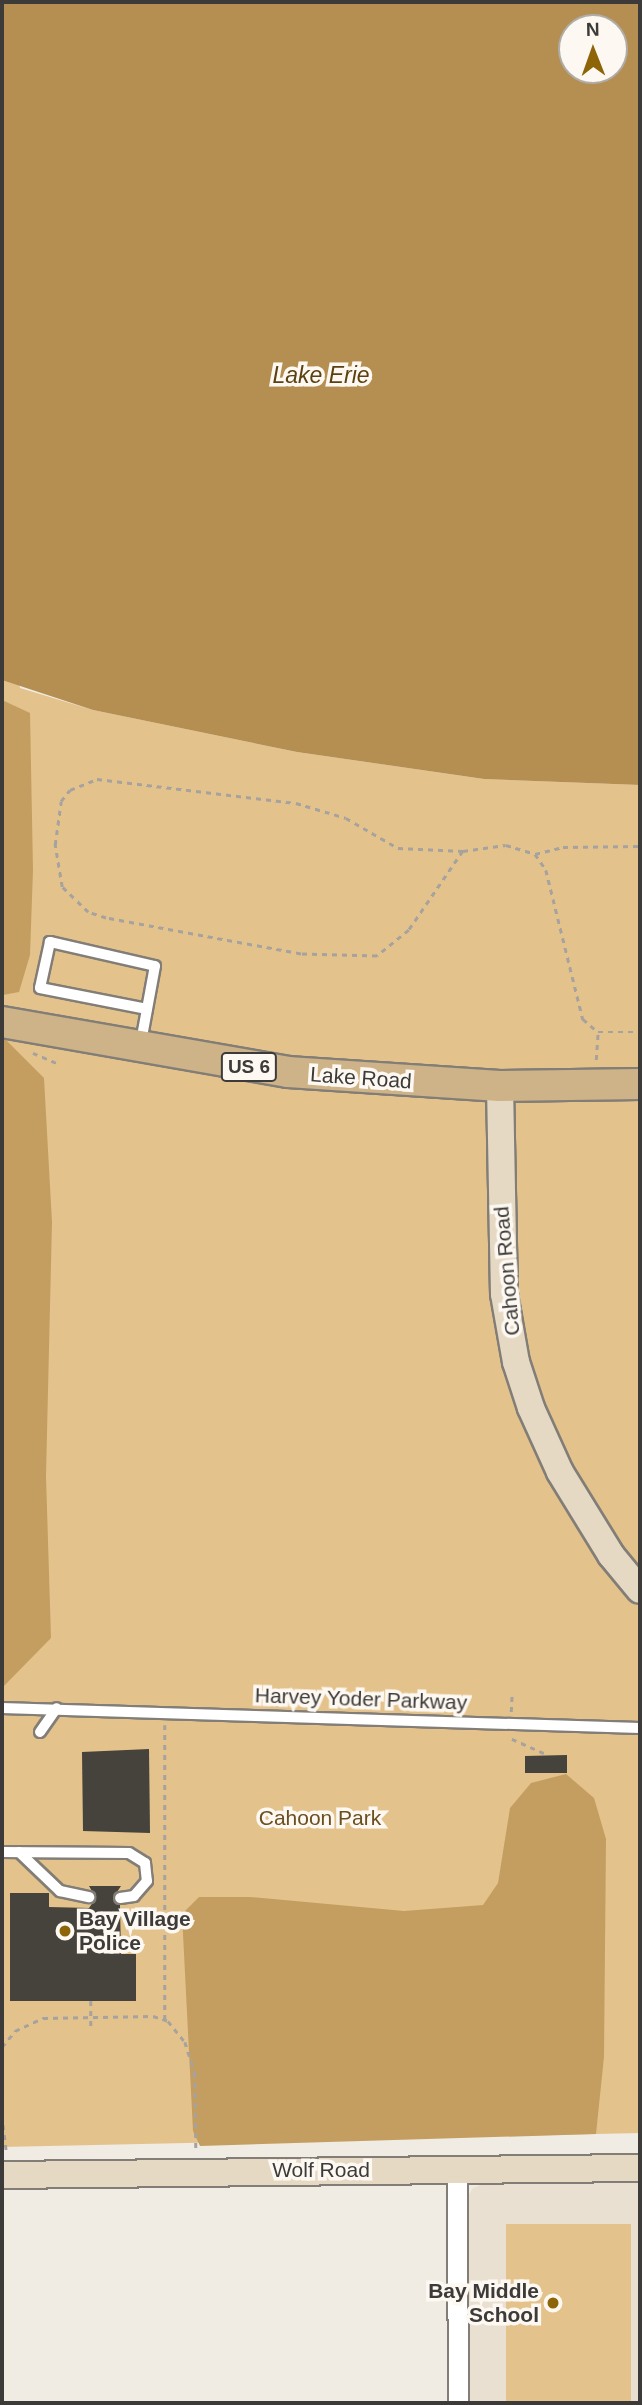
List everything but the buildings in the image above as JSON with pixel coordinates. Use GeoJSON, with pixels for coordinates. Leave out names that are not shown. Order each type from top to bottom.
{"type":"FeatureCollection","features":[{"type":"Feature","properties":{"kind":"main road","name":"Lake Road"},"geometry":{"type":"LineString","coordinates":[[2,1022],[140,1049],[288,1072],[500,1086],[640,1084]]}},
{"type":"Feature","properties":{"kind":"street","name":"Cahoon Road"},"geometry":{"type":"LineString","coordinates":[[500,1086],[505,1294],[516,1362],[531,1408],[560,1472],[611,1555],[640,1590]]}},
{"type":"Feature","properties":{"kind":"street","name":"Wolf Road"},"geometry":{"type":"LineString","coordinates":[[4,2166],[457,2170],[640,2168]]}},
{"type":"Feature","properties":{"kind":"street"},"geometry":{"type":"LineString","coordinates":[[457,2170],[458,2403]]}},
{"type":"Feature","properties":{"kind":"lane"},"geometry":{"type":"LineString","coordinates":[[140,1049],[155,966],[50,942],[40,988],[147,1009]]}},
{"type":"Feature","properties":{"kind":"lane","name":"Harvey Yoder Parkway"},"geometry":{"type":"LineString","coordinates":[[2,1708],[81,1708],[640,1728]]}},
{"type":"Feature","properties":{"kind":"lane"},"geometry":{"type":"LineString","coordinates":[[40,1732],[57,1708]]}},
{"type":"Feature","properties":{"kind":"lane"},"geometry":{"type":"LineString","coordinates":[[2,1852],[129,1853],[145,1863],[148,1881],[134,1896],[120,1898]]}},
{"type":"Feature","properties":{"kind":"lane"},"geometry":{"type":"LineString","coordinates":[[19,1852],[60,1891],[89,1897]]}},
{"type":"Feature","properties":{"kind":"path"},"geometry":{"type":"LineString","coordinates":[[463,852],[394,946],[377,956],[336,957],[258,947],[88,912],[62,887],[55,845],[61,802],[70,790],[97,779],[296,803],[346,818],[398,848],[463,852],[506,845],[534,855],[546,870],[583,1019],[598,1032],[640,1031]]}},
{"type":"Feature","properties":{"kind":"path"},"geometry":{"type":"LineString","coordinates":[[534,855],[564,848],[640,846]]}},
{"type":"Feature","properties":{"kind":"path"},"geometry":{"type":"LineString","coordinates":[[596,1064],[598,1032]]}},
{"type":"Feature","properties":{"kind":"path"},"geometry":{"type":"LineString","coordinates":[[165,1711],[165,2020]]}},
{"type":"Feature","properties":{"kind":"path"},"geometry":{"type":"LineString","coordinates":[[91,2001],[91,2027]]}},
{"type":"Feature","properties":{"kind":"path"},"geometry":{"type":"LineString","coordinates":[[2,2047],[15,2031],[43,2018],[153,2016],[165,2020],[185,2042],[195,2073],[196,2149]]}},
{"type":"Feature","properties":{"kind":"path"},"geometry":{"type":"LineString","coordinates":[[2,2115],[4,2166]]}},
{"type":"Feature","properties":{"kind":"shaded area"},"geometry":{"type":"Polygon","coordinates":[[[2,700],[30,713],[33,870],[30,955],[19,992],[3,995],[2,700]]]}},
{"type":"Feature","properties":{"kind":"shaded area"},"geometry":{"type":"Polygon","coordinates":[[[2,1036],[44,1078],[52,1222],[46,1476],[51,1638],[2,1688],[2,1036]]]}},
{"type":"Feature","properties":{"kind":"shaded area"},"geometry":{"type":"Polygon","coordinates":[[[566,1774],[594,1798],[606,1839],[604,2057],[596,2134],[200,2146],[193,2131],[182,1914],[199,1897],[250,1897],[404,1911],[483,1905],[498,1883],[510,1808],[531,1783],[566,1774]]]}},
{"type":"Feature","properties":{"kind":"shaded area","name":"Bay Middle School"},"geometry":{"type":"Polygon","coordinates":[[[488,2182],[640,2182],[640,2403],[466,2403],[464,2202],[473,2188],[488,2182]]]}},
{"type":"Feature","properties":{"kind":"green space","name":"Cahoon Park"},"geometry":{"type":"Polygon","coordinates":[[[2,600],[20,688],[93,710],[297,752],[484,779],[640,785],[640,2133],[2,2147],[2,600]]]}},
{"type":"Feature","properties":{"kind":"green space"},"geometry":{"type":"Polygon","coordinates":[[[506,2224],[631,2224],[631,2403],[506,2403],[506,2224]]]}},
{"type":"Feature","properties":{"kind":"water","name":"Lake Erie"},"geometry":{"type":"Polygon","coordinates":[[[2,2],[640,2],[640,785],[484,779],[297,752],[93,710],[2,680],[2,2]]]}},
{"type":"Feature","properties":{"kind":"place","name":"Bay Village Police"},"geometry":{"type":"Point","coordinates":[65,1931]}},
{"type":"Feature","properties":{"kind":"place","name":"Bay Middle School"},"geometry":{"type":"Point","coordinates":[553,2303]}}]}
